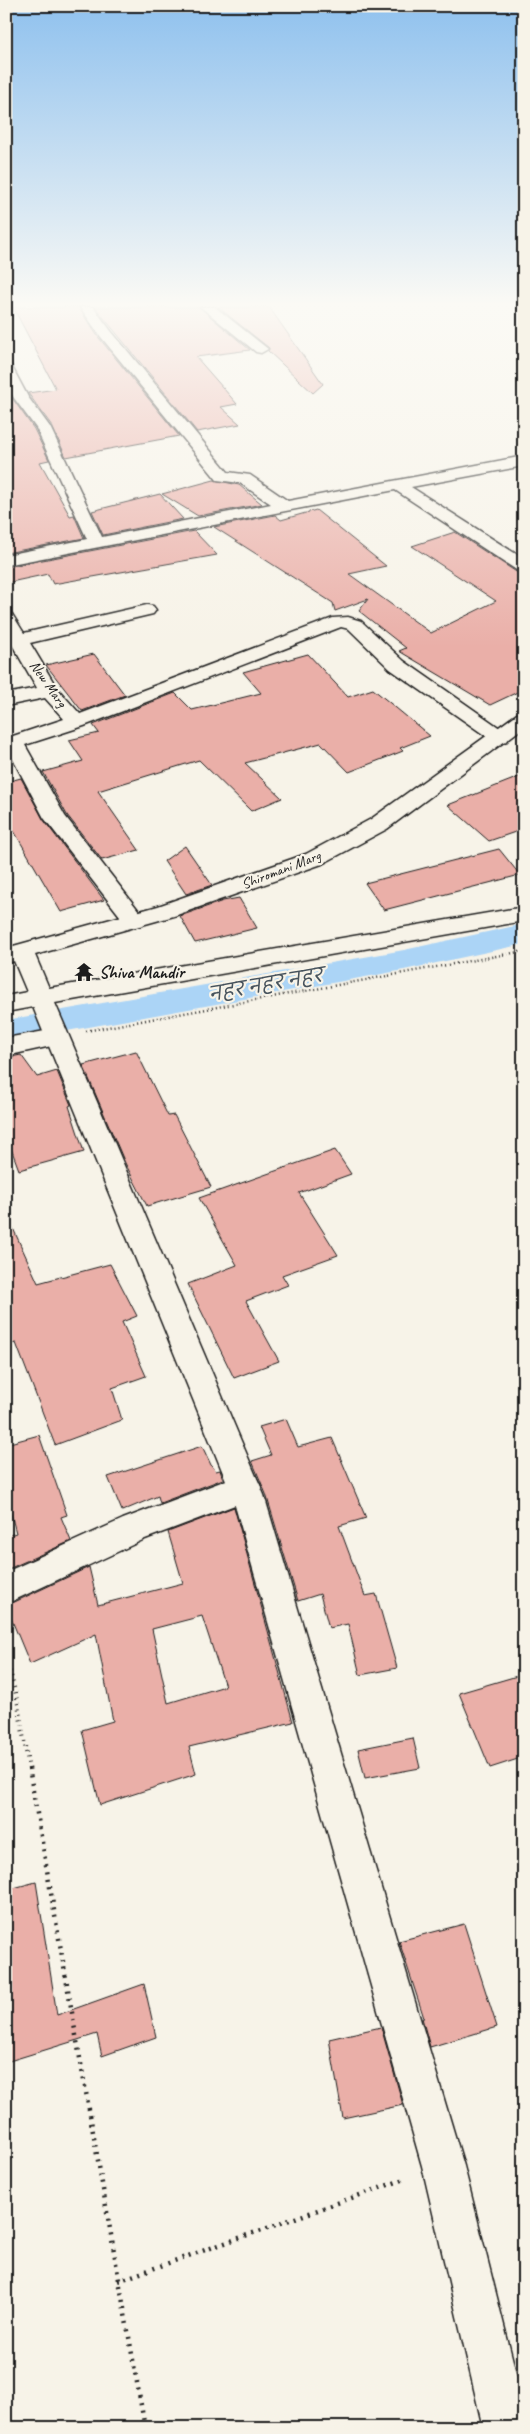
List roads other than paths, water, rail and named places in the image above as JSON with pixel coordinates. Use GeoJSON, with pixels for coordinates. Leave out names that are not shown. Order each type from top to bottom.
{"type":"FeatureCollection","features":[{"type":"Feature","properties":{"kind":"street"},"geometry":{"type":"LineString","coordinates":[[38,421],[97,543]]}},
{"type":"Feature","properties":{"kind":"street"},"geometry":{"type":"LineString","coordinates":[[177,421],[223,476],[244,478],[285,507]]}},
{"type":"Feature","properties":{"kind":"street"},"geometry":{"type":"LineString","coordinates":[[6,560],[524,461]]}},
{"type":"Feature","properties":{"kind":"street"},"geometry":{"type":"LineString","coordinates":[[397,485],[524,567]]}},
{"type":"Feature","properties":{"kind":"street"},"geometry":{"type":"LineString","coordinates":[[19,640],[147,610]]}},
{"type":"Feature","properties":{"kind":"street","name":"New Marg"},"geometry":{"type":"LineString","coordinates":[[6,618],[49,691],[77,722]]}},
{"type":"Feature","properties":{"kind":"street"},"geometry":{"type":"LineString","coordinates":[[135,920],[55,818],[14,742],[77,722],[339,622],[348,622],[354,625],[397,665],[500,737]]}},
{"type":"Feature","properties":{"kind":"street"},"geometry":{"type":"LineString","coordinates":[[6,700],[49,691]]}},
{"type":"Feature","properties":{"kind":"street","name":"Shiromani Marg"},"geometry":{"type":"LineString","coordinates":[[14,954],[166,912],[314,859],[379,824],[524,718]]}},
{"type":"Feature","properties":{"kind":"street"},"geometry":{"type":"LineString","coordinates":[[6,1048],[50,1020],[524,914]]}},
{"type":"Feature","properties":{"kind":"street"},"geometry":{"type":"LineString","coordinates":[[14,954],[50,1020],[245,1487],[444,2166],[506,2428]]}},
{"type":"Feature","properties":{"kind":"street"},"geometry":{"type":"LineString","coordinates":[[6,1004],[50,1020]]}},
{"type":"Feature","properties":{"kind":"street"},"geometry":{"type":"LineString","coordinates":[[6,1589],[134,1529],[245,1487]]}},
{"type":"Feature","properties":{"kind":"waterway","name":"नहर नहर नहर"},"geometry":{"type":"LineString","coordinates":[[6,1031],[404,960],[524,934]]}},
{"type":"Feature","properties":{"kind":"place","name":"Shiva Mandir"},"geometry":{"type":"Point","coordinates":[84,972]}}]}
